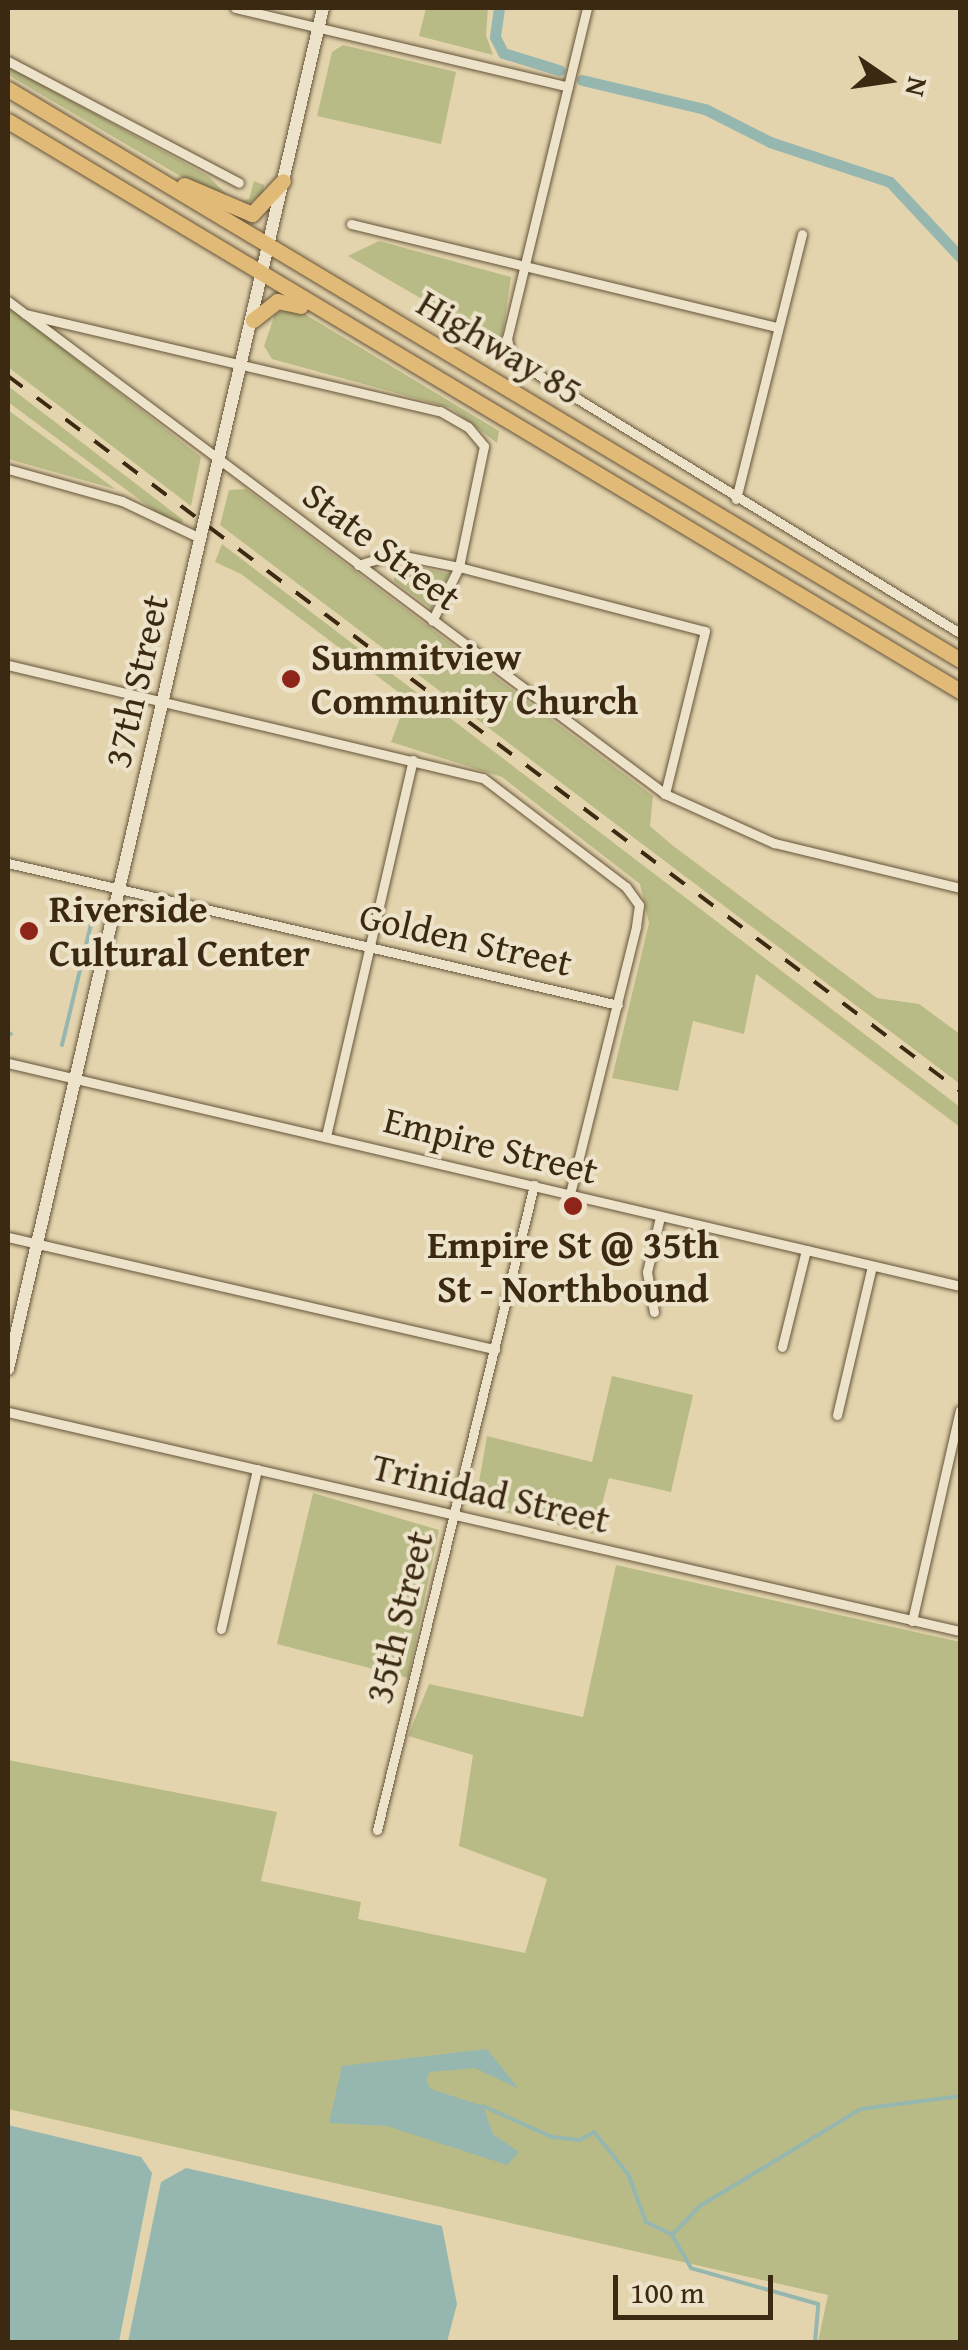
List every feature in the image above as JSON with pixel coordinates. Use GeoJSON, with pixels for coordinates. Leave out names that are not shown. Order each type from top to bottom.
{"type":"FeatureCollection","features":[{"type":"Feature","properties":{"kind":"highway","name":"Highway 85"},"geometry":{"type":"LineString","coordinates":[[8,89],[960,660]]}},
{"type":"Feature","properties":{"kind":"highway","name":"Highway 85"},"geometry":{"type":"LineString","coordinates":[[8,121],[960,691]]}},
{"type":"Feature","properties":{"kind":"highway"},"geometry":{"type":"LineString","coordinates":[[145,172],[164,174],[224,206],[252,214],[283,181]]}},
{"type":"Feature","properties":{"kind":"highway"},"geometry":{"type":"LineString","coordinates":[[252,320],[270,303],[292,302],[400,366],[432,376]]}},
{"type":"Feature","properties":{"kind":"main road","name":"37th Street"},"geometry":{"type":"LineString","coordinates":[[8,1368],[244,362],[322,8]]}},
{"type":"Feature","properties":{"kind":"street"},"geometry":{"type":"LineString","coordinates":[[235,8],[568,87]]}},
{"type":"Feature","properties":{"kind":"street"},"geometry":{"type":"LineString","coordinates":[[586,8],[507,338],[510,358],[960,633]]}},
{"type":"Feature","properties":{"kind":"street"},"geometry":{"type":"LineString","coordinates":[[8,61],[238,183]]}},
{"type":"Feature","properties":{"kind":"street"},"geometry":{"type":"LineString","coordinates":[[352,224],[776,327]]}},
{"type":"Feature","properties":{"kind":"street"},"geometry":{"type":"LineString","coordinates":[[736,498],[802,234]]}},
{"type":"Feature","properties":{"kind":"street","name":"State Street"},"geometry":{"type":"LineString","coordinates":[[8,301],[665,794],[774,843],[960,888]]}},
{"type":"Feature","properties":{"kind":"street"},"geometry":{"type":"LineString","coordinates":[[23,313],[440,411],[474,432],[484,446],[458,566],[432,621]]}},
{"type":"Feature","properties":{"kind":"street"},"geometry":{"type":"LineString","coordinates":[[8,469],[122,501],[200,538]]}},
{"type":"Feature","properties":{"kind":"street"},"geometry":{"type":"LineString","coordinates":[[358,565],[394,554],[458,566],[705,632],[665,794]]}},
{"type":"Feature","properties":{"kind":"street"},"geometry":{"type":"LineString","coordinates":[[8,665],[483,778],[626,887],[639,905],[618,1006],[570,1194]]}},
{"type":"Feature","properties":{"kind":"street"},"geometry":{"type":"LineString","coordinates":[[326,1136],[413,760]]}},
{"type":"Feature","properties":{"kind":"street","name":"Golden Street"},"geometry":{"type":"LineString","coordinates":[[8,864],[618,1006]]}},
{"type":"Feature","properties":{"kind":"street","name":"Empire Street"},"geometry":{"type":"LineString","coordinates":[[8,1063],[960,1286]]}},
{"type":"Feature","properties":{"kind":"street","name":"35th Street"},"geometry":{"type":"LineString","coordinates":[[377,1830],[534,1185]]}},
{"type":"Feature","properties":{"kind":"street"},"geometry":{"type":"LineString","coordinates":[[654,1312],[647,1272],[660,1217]]}},
{"type":"Feature","properties":{"kind":"street"},"geometry":{"type":"LineString","coordinates":[[8,1237],[495,1350]]}},
{"type":"Feature","properties":{"kind":"street"},"geometry":{"type":"LineString","coordinates":[[782,1347],[806,1250]]}},
{"type":"Feature","properties":{"kind":"street"},"geometry":{"type":"LineString","coordinates":[[837,1416],[872,1266]]}},
{"type":"Feature","properties":{"kind":"street"},"geometry":{"type":"LineString","coordinates":[[912,1620],[960,1410]]}},
{"type":"Feature","properties":{"kind":"street","name":"Trinidad Street"},"geometry":{"type":"LineString","coordinates":[[8,1412],[960,1631]]}},
{"type":"Feature","properties":{"kind":"street"},"geometry":{"type":"LineString","coordinates":[[221,1629],[257,1469]]}},
{"type":"Feature","properties":{"kind":"green space"},"geometry":{"type":"Polygon","coordinates":[[[426,8],[488,8],[486,35],[493,55],[419,36],[426,8]]]}},
{"type":"Feature","properties":{"kind":"green space"},"geometry":{"type":"Polygon","coordinates":[[[343,45],[456,72],[441,144],[317,116],[332,52],[343,45]]]}},
{"type":"Feature","properties":{"kind":"green space"},"geometry":{"type":"Polygon","coordinates":[[[8,66],[208,176],[234,202],[221,200],[8,75],[8,66]]]}},
{"type":"Feature","properties":{"kind":"green space"},"geometry":{"type":"Polygon","coordinates":[[[254,181],[264,185],[263,193],[248,204],[234,202],[249,199],[254,181]]]}},
{"type":"Feature","properties":{"kind":"green space"},"geometry":{"type":"Polygon","coordinates":[[[379,241],[511,277],[501,345],[348,256],[379,241]]]}},
{"type":"Feature","properties":{"kind":"green space"},"geometry":{"type":"Polygon","coordinates":[[[8,306],[201,457],[191,506],[8,367],[8,306]]]}},
{"type":"Feature","properties":{"kind":"green space"},"geometry":{"type":"Polygon","coordinates":[[[293,307],[499,431],[497,443],[451,408],[272,359],[264,346],[275,314],[293,307]]]}},
{"type":"Feature","properties":{"kind":"green space"},"geometry":{"type":"Polygon","coordinates":[[[8,386],[183,523],[167,520],[8,402],[8,386]]]}},
{"type":"Feature","properties":{"kind":"green space"},"geometry":{"type":"Polygon","coordinates":[[[8,410],[115,489],[8,459],[8,410]]]}},
{"type":"Feature","properties":{"kind":"green space"},"geometry":{"type":"Polygon","coordinates":[[[246,489],[653,796],[650,826],[672,845],[877,998],[919,1004],[960,1034],[960,1084],[220,525],[229,490],[246,489]]]}},
{"type":"Feature","properties":{"kind":"green space"},"geometry":{"type":"Polygon","coordinates":[[[222,544],[960,1107],[960,1127],[756,974],[744,1034],[693,1021],[678,1091],[612,1078],[649,923],[640,884],[502,777],[391,742],[401,715],[397,691],[241,574],[215,562],[222,544]]]}},
{"type":"Feature","properties":{"kind":"green space"},"geometry":{"type":"Polygon","coordinates":[[[415,566],[449,574],[432,609],[394,581],[394,569],[415,566]]]}},
{"type":"Feature","properties":{"kind":"green space"},"geometry":{"type":"Polygon","coordinates":[[[612,1376],[693,1395],[671,1492],[609,1478],[594,1534],[475,1505],[487,1436],[592,1462],[612,1376]]]}},
{"type":"Feature","properties":{"kind":"green space"},"geometry":{"type":"Polygon","coordinates":[[[313,1493],[439,1530],[408,1678],[277,1644],[313,1493]]]}},
{"type":"Feature","properties":{"kind":"green space"},"geometry":{"type":"Polygon","coordinates":[[[616,1565],[960,1642],[960,2342],[818,2342],[828,2295],[8,2109],[8,1760],[277,1812],[261,1881],[361,1902],[358,1919],[525,1953],[547,1879],[459,1846],[473,1755],[408,1736],[429,1684],[583,1717],[616,1565]]]}},
{"type":"Feature","properties":{"kind":"water"},"geometry":{"type":"Polygon","coordinates":[[[487,2049],[519,2089],[475,2068],[430,2072],[426,2080],[431,2089],[483,2106],[493,2134],[519,2152],[507,2165],[387,2126],[329,2123],[342,2066],[487,2049]]]}},
{"type":"Feature","properties":{"kind":"water"},"geometry":{"type":"Polygon","coordinates":[[[8,2125],[141,2157],[152,2173],[119,2342],[8,2342],[8,2125]]]}},
{"type":"Feature","properties":{"kind":"water"},"geometry":{"type":"Polygon","coordinates":[[[186,2168],[442,2226],[457,2304],[447,2342],[128,2342],[161,2182],[186,2168]]]}},
{"type":"Feature","properties":{"kind":"waterway"},"geometry":{"type":"LineString","coordinates":[[499,8],[495,37],[503,53],[559,70]]}},
{"type":"Feature","properties":{"kind":"waterway"},"geometry":{"type":"LineString","coordinates":[[582,80],[705,109],[770,142],[890,182],[960,257]]}},
{"type":"Feature","properties":{"kind":"waterway"},"geometry":{"type":"LineString","coordinates":[[62,1045],[91,924]]}},
{"type":"Feature","properties":{"kind":"waterway"},"geometry":{"type":"LineString","coordinates":[[815,2342],[818,2304],[691,2268],[672,2235],[700,2206],[861,2109],[960,2096]]}},
{"type":"Feature","properties":{"kind":"waterway"},"geometry":{"type":"LineString","coordinates":[[483,2106],[552,2137],[580,2140],[594,2132],[628,2174],[646,2222],[671,2234]]}},
{"type":"Feature","properties":{"kind":"railway"},"geometry":{"type":"LineString","coordinates":[[8,376],[960,1091]]}},
{"type":"Feature","properties":{"kind":"place","name":"Summitview Community Church"},"geometry":{"type":"Point","coordinates":[291,679]}},
{"type":"Feature","properties":{"kind":"place","name":"Riverside Cultural Center"},"geometry":{"type":"Point","coordinates":[29,931]}},
{"type":"Feature","properties":{"kind":"place","name":"Empire St @ 35th St - Northbound"},"geometry":{"type":"Point","coordinates":[573,1206]}}]}
